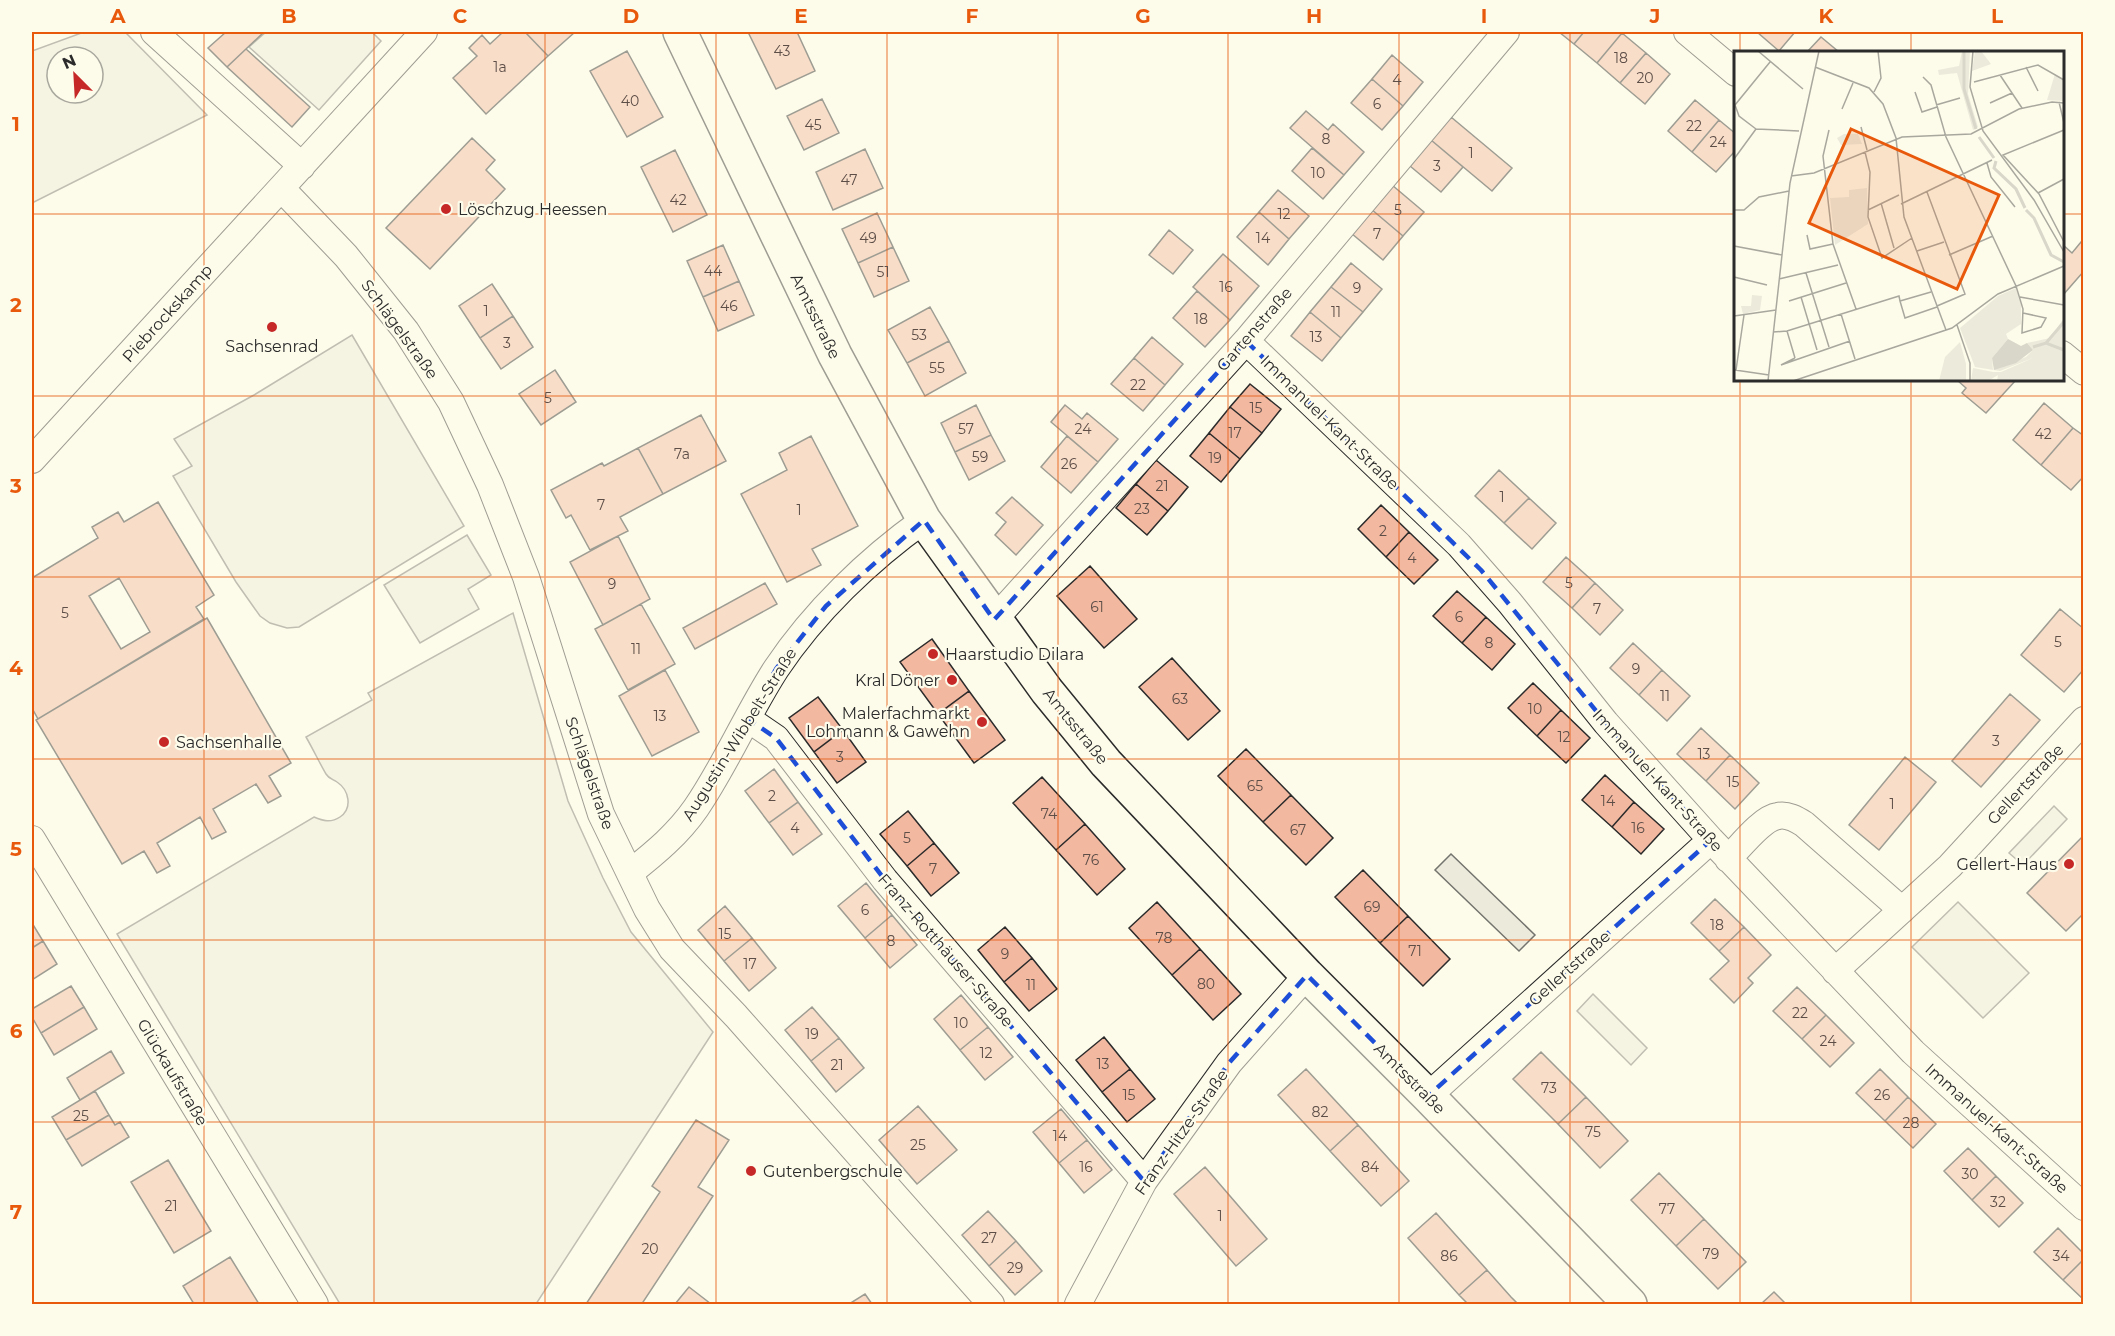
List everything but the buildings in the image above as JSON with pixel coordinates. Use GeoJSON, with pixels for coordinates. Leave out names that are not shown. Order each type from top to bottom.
{"type":"FeatureCollection","features":[{"type":"Feature","properties":{"kind":"street"},"geometry":{"type":"LineString","coordinates":[[154,32],[302,166]]}},
{"type":"Feature","properties":{"kind":"street","name":"Piebrockskamp"},"geometry":{"type":"LineString","coordinates":[[32,460],[424,32]]}},
{"type":"Feature","properties":{"kind":"street","name":"Amtsstraße"},"geometry":{"type":"LineString","coordinates":[[680,32],[834,355],[924,520],[994,620],[1047,691],[1106,763],[1307,975],[1428,1096],[1630,1305]]}},
{"type":"Feature","properties":{"kind":"street","name":"Gartenstraße"},"geometry":{"type":"LineString","coordinates":[[994,620],[1246,341],[1506,32]]}},
{"type":"Feature","properties":{"kind":"street"},"geometry":{"type":"LineString","coordinates":[[1687,32],[1734,71]]}},
{"type":"Feature","properties":{"kind":"street","name":"Schlägelstraße"},"geometry":{"type":"LineString","coordinates":[[281,188],[353,264],[406,331],[451,402],[490,485],[526,578],[601,814],[647,909],[672,949],[736,1016],[991,1305]]}},
{"type":"Feature","properties":{"kind":"street","name":"Immanuel-Kant-Straße"},"geometry":{"type":"LineString","coordinates":[[1246,341],[1450,537],[1481,570],[1606,723],[1728,859],[1913,1052],[2084,1207]]}},
{"type":"Feature","properties":{"kind":"street"},"geometry":{"type":"LineString","coordinates":[[2064,356],[2084,372]]}},
{"type":"Feature","properties":{"kind":"street","name":"Augustin-Wibbelt-Straße"},"geometry":{"type":"LineString","coordinates":[[631,872],[668,842],[695,808],[776,669],[826,606],[897,540],[924,520]]}},
{"type":"Feature","properties":{"kind":"street","name":"Franz-Rotthäuser-Straße"},"geometry":{"type":"LineString","coordinates":[[748,720],[776,738],[885,880],[1144,1181]]}},
{"type":"Feature","properties":{"kind":"street","name":"Gellertstraße"},"geometry":{"type":"LineString","coordinates":[[1835,971],[1950,866],[2084,720]]}},
{"type":"Feature","properties":{"kind":"street"},"geometry":{"type":"LineString","coordinates":[[1728,859],[1771,818],[1789,816],[1804,824],[1902,910]]}},
{"type":"Feature","properties":{"kind":"street","name":"Glückaufstraße"},"geometry":{"type":"LineString","coordinates":[[32,839],[315,1305]]}},
{"type":"Feature","properties":{"kind":"street","name":"Gellertstraße"},"geometry":{"type":"LineString","coordinates":[[1428,1096],[1711,840]]}},
{"type":"Feature","properties":{"kind":"street","name":"Franz-Hitze-Straße"},"geometry":{"type":"LineString","coordinates":[[1078,1305],[1144,1181],[1228,1063],[1307,975]]}},
{"type":"Feature","properties":{"kind":"highlighted area"},"geometry":{"type":"Polygon","coordinates":[[[1246,341],[1481,570],[1606,723],[1711,840],[1428,1096],[1307,975],[1229,1063],[1144,1181],[885,880],[776,738],[748,719],[776,669],[826,606],[924,520],[994,620],[1246,341]]]}},
{"type":"Feature","properties":{"kind":"shaded area"},"geometry":{"type":"Polygon","coordinates":[[[84,32],[125,32],[207,115],[32,203],[32,51],[45,46],[45,105],[105,105],[105,45],[48,45],[84,32]]]}},
{"type":"Feature","properties":{"kind":"shaded area"},"geometry":{"type":"Polygon","coordinates":[[[266,32],[372,32],[381,41],[319,110],[249,47],[266,32]]]}},
{"type":"Feature","properties":{"kind":"shaded area"},"geometry":{"type":"Polygon","coordinates":[[[352,335],[464,526],[299,627],[287,628],[270,623],[260,616],[236,582],[173,476],[192,466],[174,439],[254,395],[352,335]]]}},
{"type":"Feature","properties":{"kind":"shaded area"},"geometry":{"type":"Polygon","coordinates":[[[467,535],[491,575],[468,589],[479,609],[420,643],[384,585],[467,535]]]}},
{"type":"Feature","properties":{"kind":"shaded area"},"geometry":{"type":"Polygon","coordinates":[[[513,613],[568,801],[603,878],[631,932],[713,1032],[536,1304],[340,1304],[117,934],[314,817],[327,821],[340,817],[347,809],[347,794],[341,785],[327,776],[306,737],[372,700],[368,693],[513,613]]]}},
{"type":"Feature","properties":{"kind":"shaded area"},"geometry":{"type":"Polygon","coordinates":[[[2054,806],[2067,819],[2023,865],[2009,853],[2054,806]]]}},
{"type":"Feature","properties":{"kind":"shaded area"},"geometry":{"type":"Polygon","coordinates":[[[1451,854],[1535,935],[1519,951],[1435,870],[1451,854]]]}},
{"type":"Feature","properties":{"kind":"shaded area"},"geometry":{"type":"Polygon","coordinates":[[[1958,902],[2029,973],[1983,1018],[1912,947],[1958,902]]]}},
{"type":"Feature","properties":{"kind":"shaded area"},"geometry":{"type":"Polygon","coordinates":[[[1593,994],[1647,1048],[1631,1065],[1577,1011],[1593,994]]]}},
{"type":"Feature","properties":{"kind":"place","name":"Löschzug Heessen"},"geometry":{"type":"Point","coordinates":[446,209]}},
{"type":"Feature","properties":{"kind":"place","name":"Sachsenrad"},"geometry":{"type":"Point","coordinates":[272,327]}},
{"type":"Feature","properties":{"kind":"place","name":"Haarstudio Dilara"},"geometry":{"type":"Point","coordinates":[933,654]}},
{"type":"Feature","properties":{"kind":"place","name":"Kral Döner"},"geometry":{"type":"Point","coordinates":[952,680]}},
{"type":"Feature","properties":{"kind":"place","name":"Malerfachmarkt Lohmann & Gawehn"},"geometry":{"type":"Point","coordinates":[982,722]}},
{"type":"Feature","properties":{"kind":"place","name":"Sachsenhalle"},"geometry":{"type":"Point","coordinates":[164,742]}},
{"type":"Feature","properties":{"kind":"place","name":"Gellert-Haus"},"geometry":{"type":"Point","coordinates":[2069,864]}},
{"type":"Feature","properties":{"kind":"place","name":"Gutenbergschule"},"geometry":{"type":"Point","coordinates":[751,1171]}}]}
